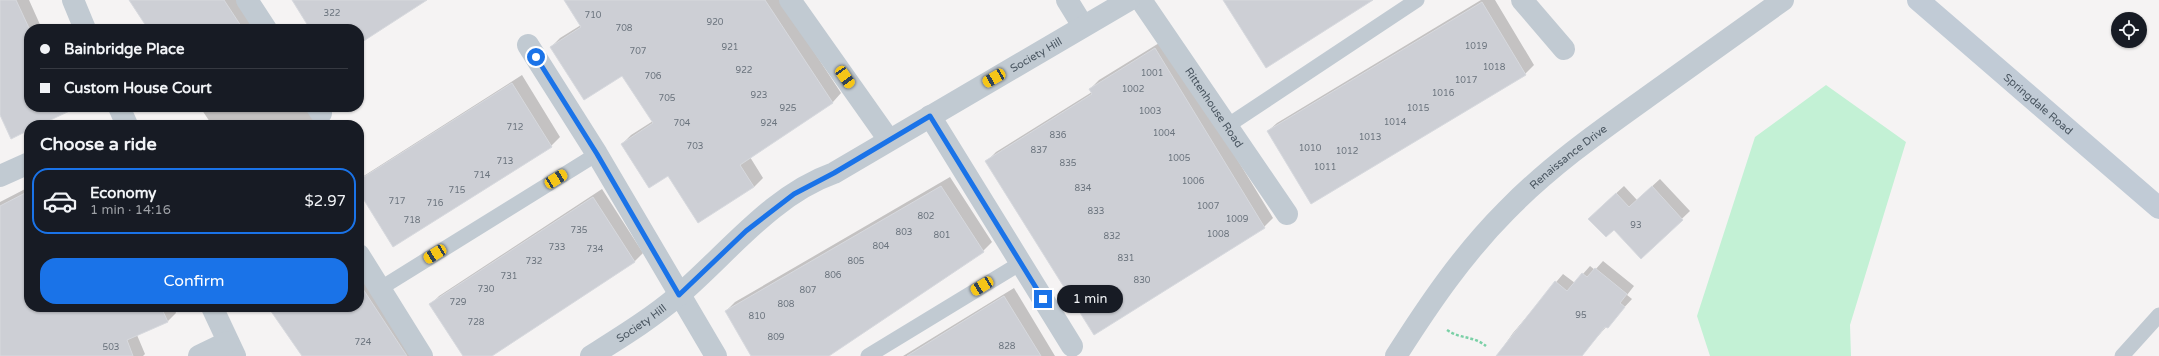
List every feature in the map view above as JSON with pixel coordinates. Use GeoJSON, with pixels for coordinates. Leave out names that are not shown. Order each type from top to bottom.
{"type":"FeatureCollection","features":[{"type":"Feature","properties":{"kind":"main road","name":"Springdale Road"},"geometry":{"type":"LineString","coordinates":[[1918,0],[2159,208]]}},
{"type":"Feature","properties":{"kind":"street"},"geometry":{"type":"LineString","coordinates":[[73,0],[83,24]]}},
{"type":"Feature","properties":{"kind":"street"},"geometry":{"type":"LineString","coordinates":[[247,0],[263,24]]}},
{"type":"Feature","properties":{"kind":"street"},"geometry":{"type":"LineString","coordinates":[[1067,0],[1083,26]]}},
{"type":"Feature","properties":{"kind":"street","name":"Society Hill"},"geometry":{"type":"LineString","coordinates":[[591,356],[679,295],[746,231],[794,194],[834,173],[1129,0]]}},
{"type":"Feature","properties":{"kind":"street","name":"Rittenhouse Road"},"geometry":{"type":"LineString","coordinates":[[1141,0],[1287,214]]}},
{"type":"Feature","properties":{"kind":"street"},"geometry":{"type":"LineString","coordinates":[[1522,0],[1564,50]]}},
{"type":"Feature","properties":{"kind":"street","name":"Renaissance Drive"},"geometry":{"type":"LineString","coordinates":[[1396,356],[1429,303],[1461,261],[1495,222],[1529,188],[1586,141],[1783,0]]}},
{"type":"Feature","properties":{"kind":"street"},"geometry":{"type":"LineString","coordinates":[[793,1],[889,140]]}},
{"type":"Feature","properties":{"kind":"street"},"geometry":{"type":"LineString","coordinates":[[528,45],[597,154],[716,356]]}},
{"type":"Feature","properties":{"kind":"street"},"geometry":{"type":"LineString","coordinates":[[930,116],[1072,346]]}},
{"type":"Feature","properties":{"kind":"street"},"geometry":{"type":"LineString","coordinates":[[0,176],[24,165]]}},
{"type":"Feature","properties":{"kind":"street"},"geometry":{"type":"LineString","coordinates":[[364,262],[422,356]]}},
{"type":"Feature","properties":{"kind":"street"},"geometry":{"type":"LineString","coordinates":[[198,356],[232,349],[214,312]]}},
{"type":"Feature","properties":{"kind":"lane"},"geometry":{"type":"LineString","coordinates":[[1227,126],[1417,0]]}},
{"type":"Feature","properties":{"kind":"lane"},"geometry":{"type":"LineString","coordinates":[[381,288],[597,154]]}},
{"type":"Feature","properties":{"kind":"lane"},"geometry":{"type":"LineString","coordinates":[[868,356],[1021,263]]}},
{"type":"Feature","properties":{"kind":"lane"},"geometry":{"type":"LineString","coordinates":[[2122,356],[2159,315]]}},
{"type":"Feature","properties":{"kind":"path"},"geometry":{"type":"LineString","coordinates":[[1447,330],[1457,336],[1477,339],[1486,346]]}},
{"type":"Feature","properties":{"kind":"green space"},"geometry":{"type":"Polygon","coordinates":[[[1826,85],[1906,142],[1850,325],[1851,356],[1710,356],[1697,316],[1755,137],[1826,85]]]}},
{"type":"Feature","properties":{"kind":"building"},"geometry":{"type":"Polygon","coordinates":[[[0,0],[16,0],[27,24],[24,24],[24,112],[67,112],[51,120],[24,120],[24,132],[11,139],[0,115],[0,0]]]}},
{"type":"Feature","properties":{"kind":"building"},"geometry":{"type":"Polygon","coordinates":[[[129,0],[224,0],[240,24],[145,24],[129,0]]]}},
{"type":"Feature","properties":{"kind":"building"},"geometry":{"type":"Polygon","coordinates":[[[292,0],[427,0],[364,41],[364,24],[307,24],[292,0]]]}},
{"type":"Feature","properties":{"kind":"building"},"geometry":{"type":"Polygon","coordinates":[[[564,0],[765,0],[833,103],[740,165],[754,187],[698,223],[668,176],[649,188],[621,144],[653,123],[622,76],[584,100],[550,47],[581,27],[564,0]]]}},
{"type":"Feature","properties":{"kind":"building"},"geometry":{"type":"Polygon","coordinates":[[[1223,0],[1373,0],[1266,68],[1223,0]]]}},
{"type":"Feature","properties":{"kind":"building"},"geometry":{"type":"Polygon","coordinates":[[[1482,2],[1526,75],[1311,204],[1267,131],[1482,2]]]}},
{"type":"Feature","properties":{"kind":"building"},"geometry":{"type":"Polygon","coordinates":[[[1155,48],[1265,228],[1094,335],[985,161],[1092,94],[1089,89],[1155,48]]]}},
{"type":"Feature","properties":{"kind":"building"},"geometry":{"type":"Polygon","coordinates":[[[512,83],[552,147],[393,247],[364,200],[364,177],[512,83]]]}},
{"type":"Feature","properties":{"kind":"building"},"geometry":{"type":"Polygon","coordinates":[[[941,186],[984,252],[829,356],[751,356],[725,311],[941,186]]]}},
{"type":"Feature","properties":{"kind":"building"},"geometry":{"type":"Polygon","coordinates":[[[1652,186],[1683,220],[1641,259],[1614,230],[1606,237],[1588,219],[1616,193],[1629,207],[1652,186]]]}},
{"type":"Feature","properties":{"kind":"building"},"geometry":{"type":"Polygon","coordinates":[[[24,194],[24,312],[163,312],[168,322],[127,340],[133,356],[0,356],[0,206],[24,194]]]}},
{"type":"Feature","properties":{"kind":"building"},"geometry":{"type":"Polygon","coordinates":[[[593,197],[635,262],[492,356],[463,356],[429,304],[593,197]]]}},
{"type":"Feature","properties":{"kind":"building"},"geometry":{"type":"Polygon","coordinates":[[[1595,268],[1627,294],[1620,303],[1625,307],[1608,328],[1605,327],[1582,356],[1496,356],[1555,281],[1567,291],[1582,273],[1587,277],[1595,268]]]}},
{"type":"Feature","properties":{"kind":"building"},"geometry":{"type":"Polygon","coordinates":[[[364,291],[407,356],[302,356],[271,312],[364,312],[364,291]]]}},
{"type":"Feature","properties":{"kind":"building"},"geometry":{"type":"Polygon","coordinates":[[[1004,296],[1041,356],[907,356],[1004,296]]]}},
{"type":"Feature","properties":{"kind":"route"},"geometry":{"type":"LineString","coordinates":[[536,57],[597,154],[679,295],[746,231],[794,194],[834,173],[930,116],[1043,299]]}}]}
